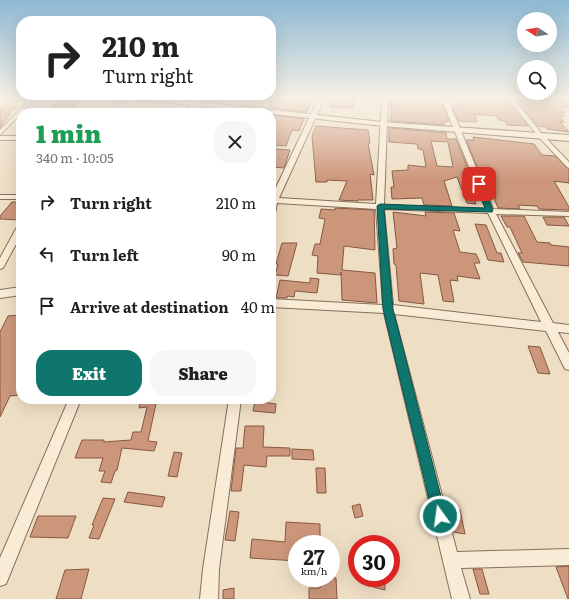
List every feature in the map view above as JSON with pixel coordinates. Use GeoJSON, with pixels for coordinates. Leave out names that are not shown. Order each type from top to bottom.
{"type":"FeatureCollection","features":[{"type":"Feature","properties":{"kind":"street"},"geometry":{"type":"LineString","coordinates":[[0,133],[8,125]]}},
{"type":"Feature","properties":{"kind":"street"},"geometry":{"type":"LineString","coordinates":[[276,194],[309,125]]}},
{"type":"Feature","properties":{"kind":"street"},"geometry":{"type":"LineString","coordinates":[[383,125],[380,206],[388,309],[461,599]]}},
{"type":"Feature","properties":{"kind":"street"},"geometry":{"type":"LineString","coordinates":[[395,125],[569,138]]}},
{"type":"Feature","properties":{"kind":"street"},"geometry":{"type":"LineString","coordinates":[[454,125],[490,210],[569,365]]}},
{"type":"Feature","properties":{"kind":"street"},"geometry":{"type":"LineString","coordinates":[[532,125],[569,166]]}},
{"type":"Feature","properties":{"kind":"street"},"geometry":{"type":"LineString","coordinates":[[0,138],[16,138]]}},
{"type":"Feature","properties":{"kind":"street"},"geometry":{"type":"LineString","coordinates":[[0,196],[16,197]]}},
{"type":"Feature","properties":{"kind":"street"},"geometry":{"type":"LineString","coordinates":[[276,200],[569,214]]}},
{"type":"Feature","properties":{"kind":"street"},"geometry":{"type":"LineString","coordinates":[[0,266],[16,236]]}},
{"type":"Feature","properties":{"kind":"street"},"geometry":{"type":"LineString","coordinates":[[0,294],[16,292]]}},
{"type":"Feature","properties":{"kind":"street"},"geometry":{"type":"LineString","coordinates":[[276,303],[388,309],[569,328]]}},
{"type":"Feature","properties":{"kind":"street"},"geometry":{"type":"LineString","coordinates":[[0,578],[73,404]]}},
{"type":"Feature","properties":{"kind":"street"},"geometry":{"type":"LineString","coordinates":[[209,599],[234,404]]}},
{"type":"Feature","properties":{"kind":"street"},"geometry":{"type":"LineString","coordinates":[[450,560],[569,557]]}},
{"type":"Feature","properties":{"kind":"building"},"geometry":{"type":"Polygon","coordinates":[[[276,125],[302,125],[299,131],[292,130],[286,146],[276,145],[276,125]]]}},
{"type":"Feature","properties":{"kind":"building"},"geometry":{"type":"Polygon","coordinates":[[[507,125],[527,125],[528,126],[507,125]]]}},
{"type":"Feature","properties":{"kind":"building"},"geometry":{"type":"Polygon","coordinates":[[[537,125],[563,125],[569,132],[547,129],[537,125]]]}},
{"type":"Feature","properties":{"kind":"building"},"geometry":{"type":"Polygon","coordinates":[[[316,126],[368,130],[370,143],[368,143],[374,175],[370,174],[373,200],[339,200],[347,181],[327,180],[327,182],[316,182],[312,136],[316,126]]]}},
{"type":"Feature","properties":{"kind":"building"},"geometry":{"type":"Polygon","coordinates":[[[389,128],[446,133],[447,139],[456,139],[468,169],[464,168],[476,204],[467,203],[457,177],[444,181],[452,206],[424,205],[422,198],[392,199],[391,187],[394,187],[392,171],[408,170],[408,165],[426,167],[423,150],[418,149],[417,144],[389,142],[389,128]],[[431,141],[437,166],[453,167],[448,142],[431,141]]]}},
{"type":"Feature","properties":{"kind":"building"},"geometry":{"type":"Polygon","coordinates":[[[473,137],[534,144],[542,155],[555,156],[569,169],[569,183],[554,181],[569,207],[569,210],[539,209],[537,206],[518,205],[520,209],[498,208],[494,198],[496,198],[484,169],[478,169],[466,140],[474,140],[473,137]]]}},
{"type":"Feature","properties":{"kind":"building"},"geometry":{"type":"Polygon","coordinates":[[[276,149],[290,150],[284,168],[276,167],[276,149]]]}},
{"type":"Feature","properties":{"kind":"building"},"geometry":{"type":"Polygon","coordinates":[[[12,202],[16,202],[16,220],[0,219],[0,216],[12,202]]]}},
{"type":"Feature","properties":{"kind":"building"},"geometry":{"type":"Polygon","coordinates":[[[335,208],[374,210],[375,250],[344,246],[342,270],[375,273],[377,303],[342,300],[341,272],[341,275],[317,273],[318,256],[312,255],[315,244],[320,244],[325,219],[319,218],[321,209],[335,210],[335,208]]]}},
{"type":"Feature","properties":{"kind":"building"},"geometry":{"type":"Polygon","coordinates":[[[393,212],[426,216],[425,212],[454,213],[460,231],[453,230],[460,252],[476,254],[480,263],[474,263],[480,279],[457,276],[458,281],[450,280],[454,302],[443,301],[438,275],[420,273],[424,304],[399,301],[396,265],[394,264],[393,249],[397,248],[393,212]]]}},
{"type":"Feature","properties":{"kind":"building"},"geometry":{"type":"Polygon","coordinates":[[[501,216],[524,216],[537,242],[569,247],[569,266],[523,262],[518,253],[522,253],[510,227],[507,227],[501,216]]]}},
{"type":"Feature","properties":{"kind":"building"},"geometry":{"type":"Polygon","coordinates":[[[543,217],[564,217],[569,226],[547,225],[543,217]]]}},
{"type":"Feature","properties":{"kind":"building"},"geometry":{"type":"Polygon","coordinates":[[[475,224],[486,225],[497,253],[501,253],[504,262],[488,260],[475,224]]]}},
{"type":"Feature","properties":{"kind":"building"},"geometry":{"type":"Polygon","coordinates":[[[282,243],[297,243],[288,276],[276,275],[278,264],[276,264],[282,243]]]}},
{"type":"Feature","properties":{"kind":"building"},"geometry":{"type":"Polygon","coordinates":[[[310,278],[319,279],[317,293],[295,291],[294,297],[287,296],[287,298],[276,298],[280,280],[310,283],[310,278]]]}},
{"type":"Feature","properties":{"kind":"building"},"geometry":{"type":"Polygon","coordinates":[[[16,315],[16,395],[10,396],[0,417],[0,332],[8,316],[16,315]]]}},
{"type":"Feature","properties":{"kind":"building"},"geometry":{"type":"Polygon","coordinates":[[[528,346],[540,347],[550,374],[538,373],[528,346]]]}},
{"type":"Feature","properties":{"kind":"building"},"geometry":{"type":"Polygon","coordinates":[[[140,404],[156,404],[148,441],[157,442],[154,451],[122,448],[117,470],[115,471],[111,483],[101,482],[105,471],[99,471],[103,458],[75,458],[82,440],[104,440],[104,442],[131,440],[133,432],[141,432],[147,407],[139,408],[140,404]]]}},
{"type":"Feature","properties":{"kind":"building"},"geometry":{"type":"Polygon","coordinates":[[[254,404],[276,404],[275,413],[253,411],[254,404]]]}},
{"type":"Feature","properties":{"kind":"building"},"geometry":{"type":"Polygon","coordinates":[[[245,426],[264,426],[263,447],[290,448],[290,456],[267,456],[266,467],[244,465],[241,491],[231,491],[236,448],[243,448],[245,426]]]}},
{"type":"Feature","properties":{"kind":"building"},"geometry":{"type":"Polygon","coordinates":[[[292,449],[313,450],[314,460],[292,459],[292,449]]]}},
{"type":"Feature","properties":{"kind":"building"},"geometry":{"type":"Polygon","coordinates":[[[174,452],[182,453],[177,477],[168,476],[174,452]]]}},
{"type":"Feature","properties":{"kind":"building"},"geometry":{"type":"Polygon","coordinates":[[[316,468],[325,468],[326,493],[317,493],[316,468]]]}},
{"type":"Feature","properties":{"kind":"building"},"geometry":{"type":"Polygon","coordinates":[[[128,492],[165,497],[162,507],[124,502],[128,492]]]}},
{"type":"Feature","properties":{"kind":"building"},"geometry":{"type":"Polygon","coordinates":[[[103,498],[115,499],[99,539],[89,538],[94,525],[92,525],[103,498]]]}},
{"type":"Feature","properties":{"kind":"building"},"geometry":{"type":"Polygon","coordinates":[[[360,504],[363,516],[355,518],[352,506],[360,504]]]}},
{"type":"Feature","properties":{"kind":"building"},"geometry":{"type":"Polygon","coordinates":[[[449,508],[460,510],[465,534],[453,532],[449,508]]]}},
{"type":"Feature","properties":{"kind":"building"},"geometry":{"type":"Polygon","coordinates":[[[230,511],[239,512],[235,541],[225,540],[230,511]]]}},
{"type":"Feature","properties":{"kind":"building"},"geometry":{"type":"Polygon","coordinates":[[[38,516],[76,516],[68,538],[30,537],[38,516]]]}},
{"type":"Feature","properties":{"kind":"building"},"geometry":{"type":"Polygon","coordinates":[[[286,522],[320,524],[320,535],[288,535],[288,560],[250,558],[252,539],[285,542],[286,522]]]}},
{"type":"Feature","properties":{"kind":"building"},"geometry":{"type":"Polygon","coordinates":[[[569,566],[569,599],[568,599],[556,567],[569,566]]]}},
{"type":"Feature","properties":{"kind":"building"},"geometry":{"type":"Polygon","coordinates":[[[89,569],[81,599],[56,599],[65,570],[89,569]]]}},
{"type":"Feature","properties":{"kind":"building"},"geometry":{"type":"Polygon","coordinates":[[[473,569],[482,569],[489,594],[480,594],[473,569]]]}},
{"type":"Feature","properties":{"kind":"building"},"geometry":{"type":"Polygon","coordinates":[[[336,587],[337,599],[309,599],[309,588],[336,587]]]}},
{"type":"Feature","properties":{"kind":"building"},"geometry":{"type":"Polygon","coordinates":[[[373,587],[385,587],[385,590],[373,587]]]}},
{"type":"Feature","properties":{"kind":"building"},"geometry":{"type":"Polygon","coordinates":[[[234,588],[234,599],[223,599],[223,590],[234,588]]]}},
{"type":"Feature","properties":{"kind":"route"},"geometry":{"type":"LineString","coordinates":[[440,516],[388,309],[380,206],[490,210],[479,184]]}}]}
